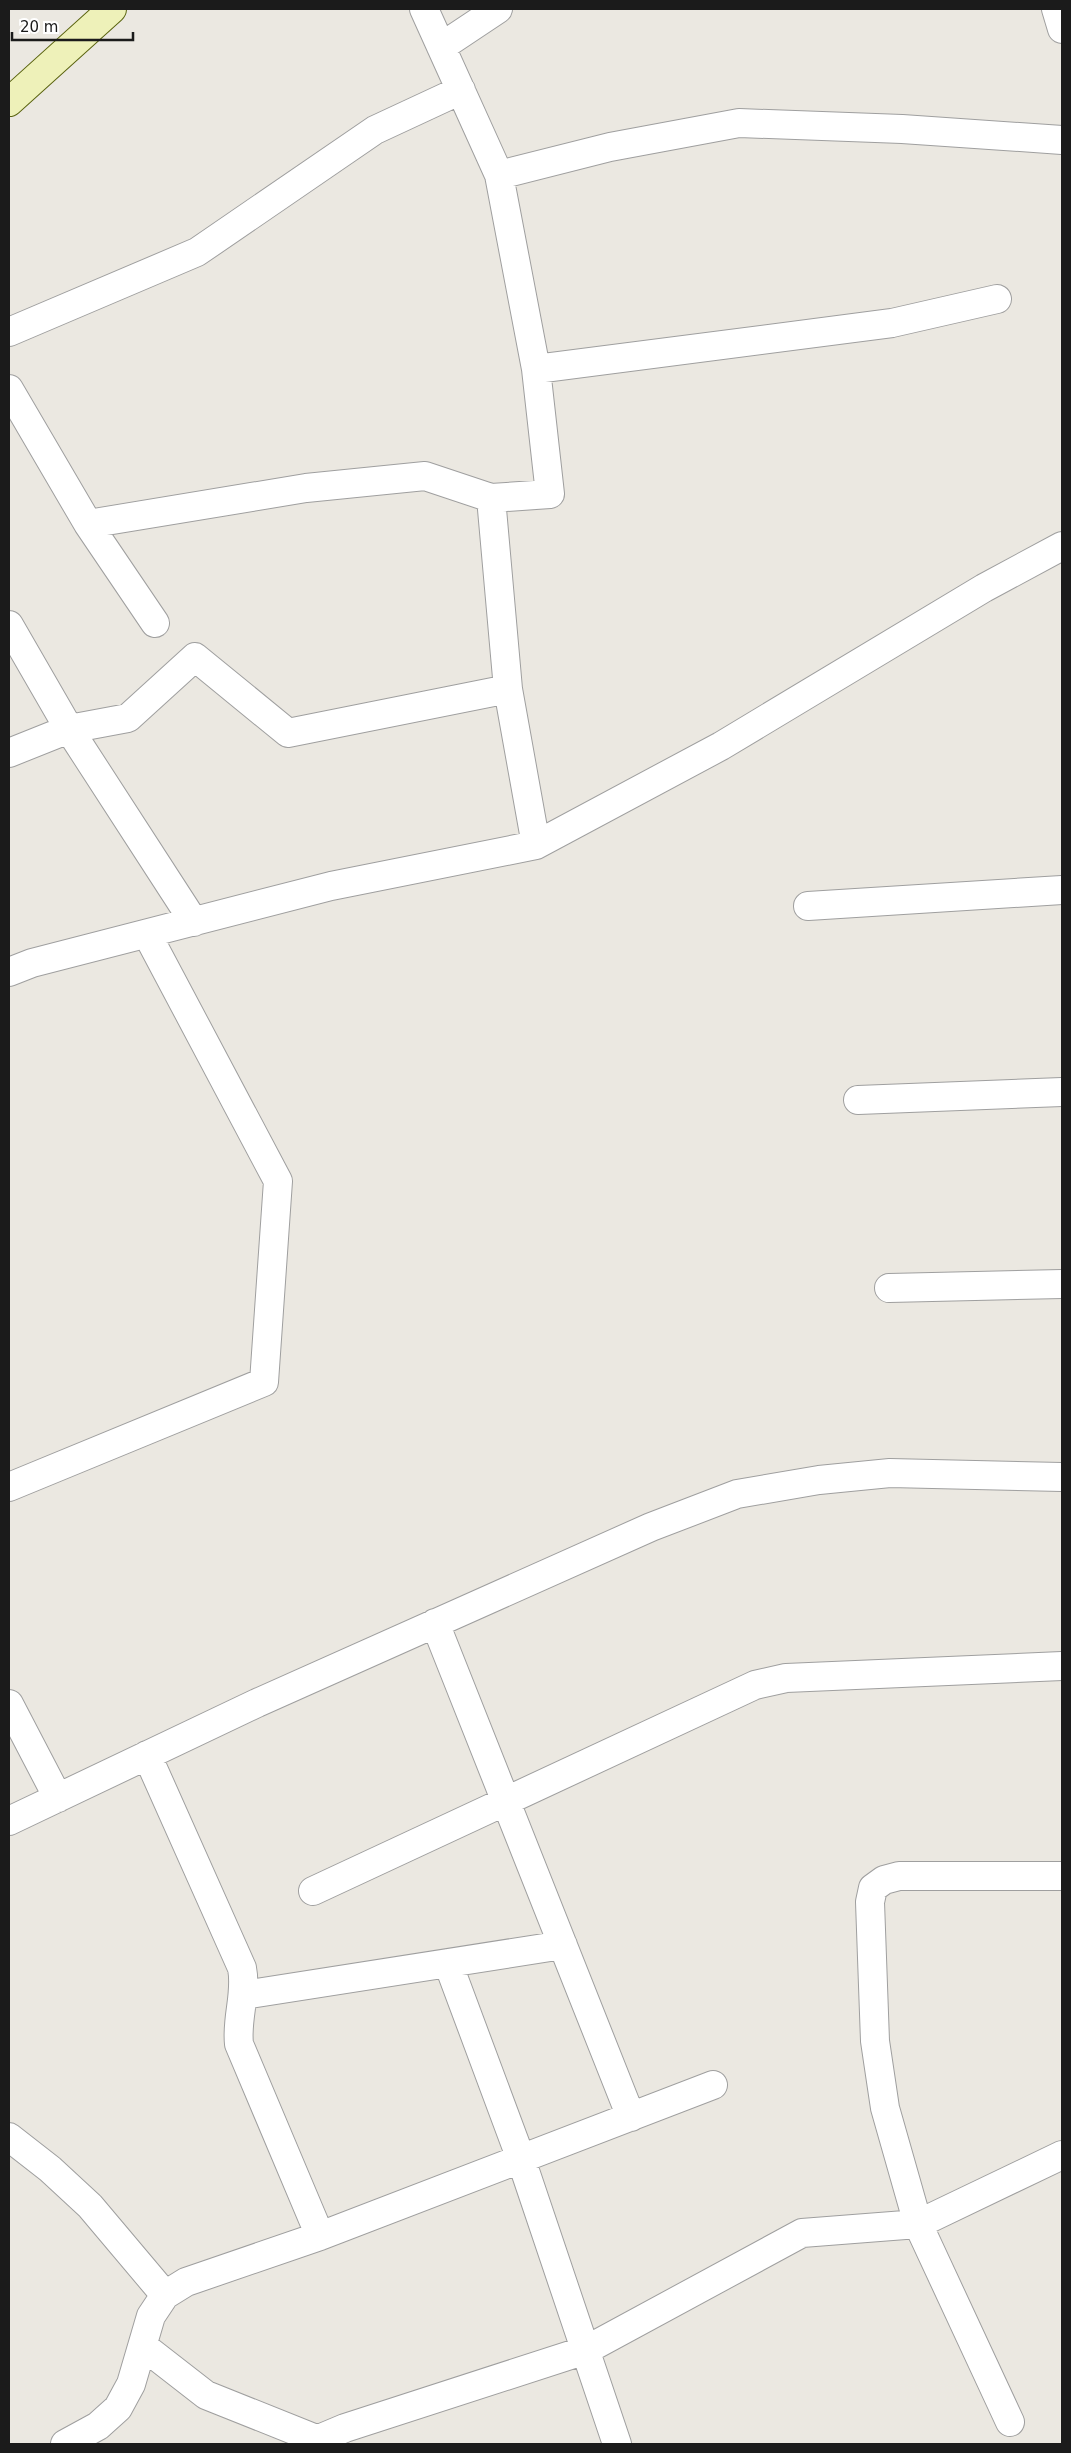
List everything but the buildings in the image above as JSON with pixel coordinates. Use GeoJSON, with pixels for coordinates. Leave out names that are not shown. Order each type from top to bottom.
{"type":"FeatureCollection","features":[{"type":"Feature","properties":{"kind":"main road"},"geometry":{"type":"LineString","coordinates":[[9,102],[112,9]]}},
{"type":"Feature","properties":{"kind":"street"},"geometry":{"type":"LineString","coordinates":[[88,524],[306,488],[425,476],[491,498],[550,494],[536,369],[500,175],[424,9]]}},
{"type":"Feature","properties":{"kind":"street"},"geometry":{"type":"LineString","coordinates":[[441,47],[498,9]]}},
{"type":"Feature","properties":{"kind":"street"},"geometry":{"type":"LineString","coordinates":[[1056,9],[1062,29]]}},
{"type":"Feature","properties":{"kind":"street"},"geometry":{"type":"LineString","coordinates":[[9,332],[197,252],[375,130],[461,90]]}},
{"type":"Feature","properties":{"kind":"street"},"geometry":{"type":"LineString","coordinates":[[500,175],[610,147],[739,123],[902,128],[1062,140]]}},
{"type":"Feature","properties":{"kind":"street"},"geometry":{"type":"LineString","coordinates":[[536,369],[892,323],[998,299]]}},
{"type":"Feature","properties":{"kind":"street"},"geometry":{"type":"LineString","coordinates":[[9,388],[88,524],[155,623]]}},
{"type":"Feature","properties":{"kind":"street"},"geometry":{"type":"LineString","coordinates":[[491,498],[508,689],[536,845]]}},
{"type":"Feature","properties":{"kind":"street"},"geometry":{"type":"LineString","coordinates":[[9,972],[32,963],[330,886],[536,845],[721,746],[984,588],[1062,546]]}},
{"type":"Feature","properties":{"kind":"street"},"geometry":{"type":"LineString","coordinates":[[9,625],[69,729],[194,922]]}},
{"type":"Feature","properties":{"kind":"street"},"geometry":{"type":"LineString","coordinates":[[9,752],[69,729],[128,718],[195,657],[288,733],[508,689]]}},
{"type":"Feature","properties":{"kind":"street"},"geometry":{"type":"LineString","coordinates":[[808,906],[1062,890]]}},
{"type":"Feature","properties":{"kind":"street"},"geometry":{"type":"LineString","coordinates":[[9,1487],[264,1382],[278,1181],[147,934]]}},
{"type":"Feature","properties":{"kind":"street"},"geometry":{"type":"LineString","coordinates":[[858,1100],[1062,1092]]}},
{"type":"Feature","properties":{"kind":"street"},"geometry":{"type":"LineString","coordinates":[[888,1288],[1062,1284]]}},
{"type":"Feature","properties":{"kind":"street"},"geometry":{"type":"LineString","coordinates":[[9,1821],[257,1703],[651,1527],[737,1494],[819,1480],[890,1473],[1062,1477]]}},
{"type":"Feature","properties":{"kind":"street"},"geometry":{"type":"LineString","coordinates":[[435,1624],[632,2117]]}},
{"type":"Feature","properties":{"kind":"street"},"geometry":{"type":"LineString","coordinates":[[313,1891],[755,1685],[786,1678],[1062,1666]]}},
{"type":"Feature","properties":{"kind":"street"},"geometry":{"type":"LineString","coordinates":[[9,1704],[58,1798]]}},
{"type":"Feature","properties":{"kind":"street"},"geometry":{"type":"LineString","coordinates":[[147,1755],[242,1968],[244,1995],[238,2031],[239,2044],[320,2236]]}},
{"type":"Feature","properties":{"kind":"street"},"geometry":{"type":"LineString","coordinates":[[1010,2422],[918,2224],[885,2108],[875,2041],[870,1902],[873,1888],[884,1880],[899,1876],[1062,1876]]}},
{"type":"Feature","properties":{"kind":"street"},"geometry":{"type":"LineString","coordinates":[[244,1995],[563,1945]]}},
{"type":"Feature","properties":{"kind":"street"},"geometry":{"type":"LineString","coordinates":[[448,1963],[521,2159],[617,2444]]}},
{"type":"Feature","properties":{"kind":"street"},"geometry":{"type":"LineString","coordinates":[[65,2444],[98,2426],[118,2408],[131,2384],[152,2316],[165,2294],[186,2282],[320,2236],[713,2085]]}},
{"type":"Feature","properties":{"kind":"street"},"geometry":{"type":"LineString","coordinates":[[9,2137],[50,2168],[90,2206],[165,2294]]}},
{"type":"Feature","properties":{"kind":"street"},"geometry":{"type":"LineString","coordinates":[[143,2346],[206,2395],[311,2442],[586,2350],[802,2233],[918,2224],[1062,2155]]}}]}
